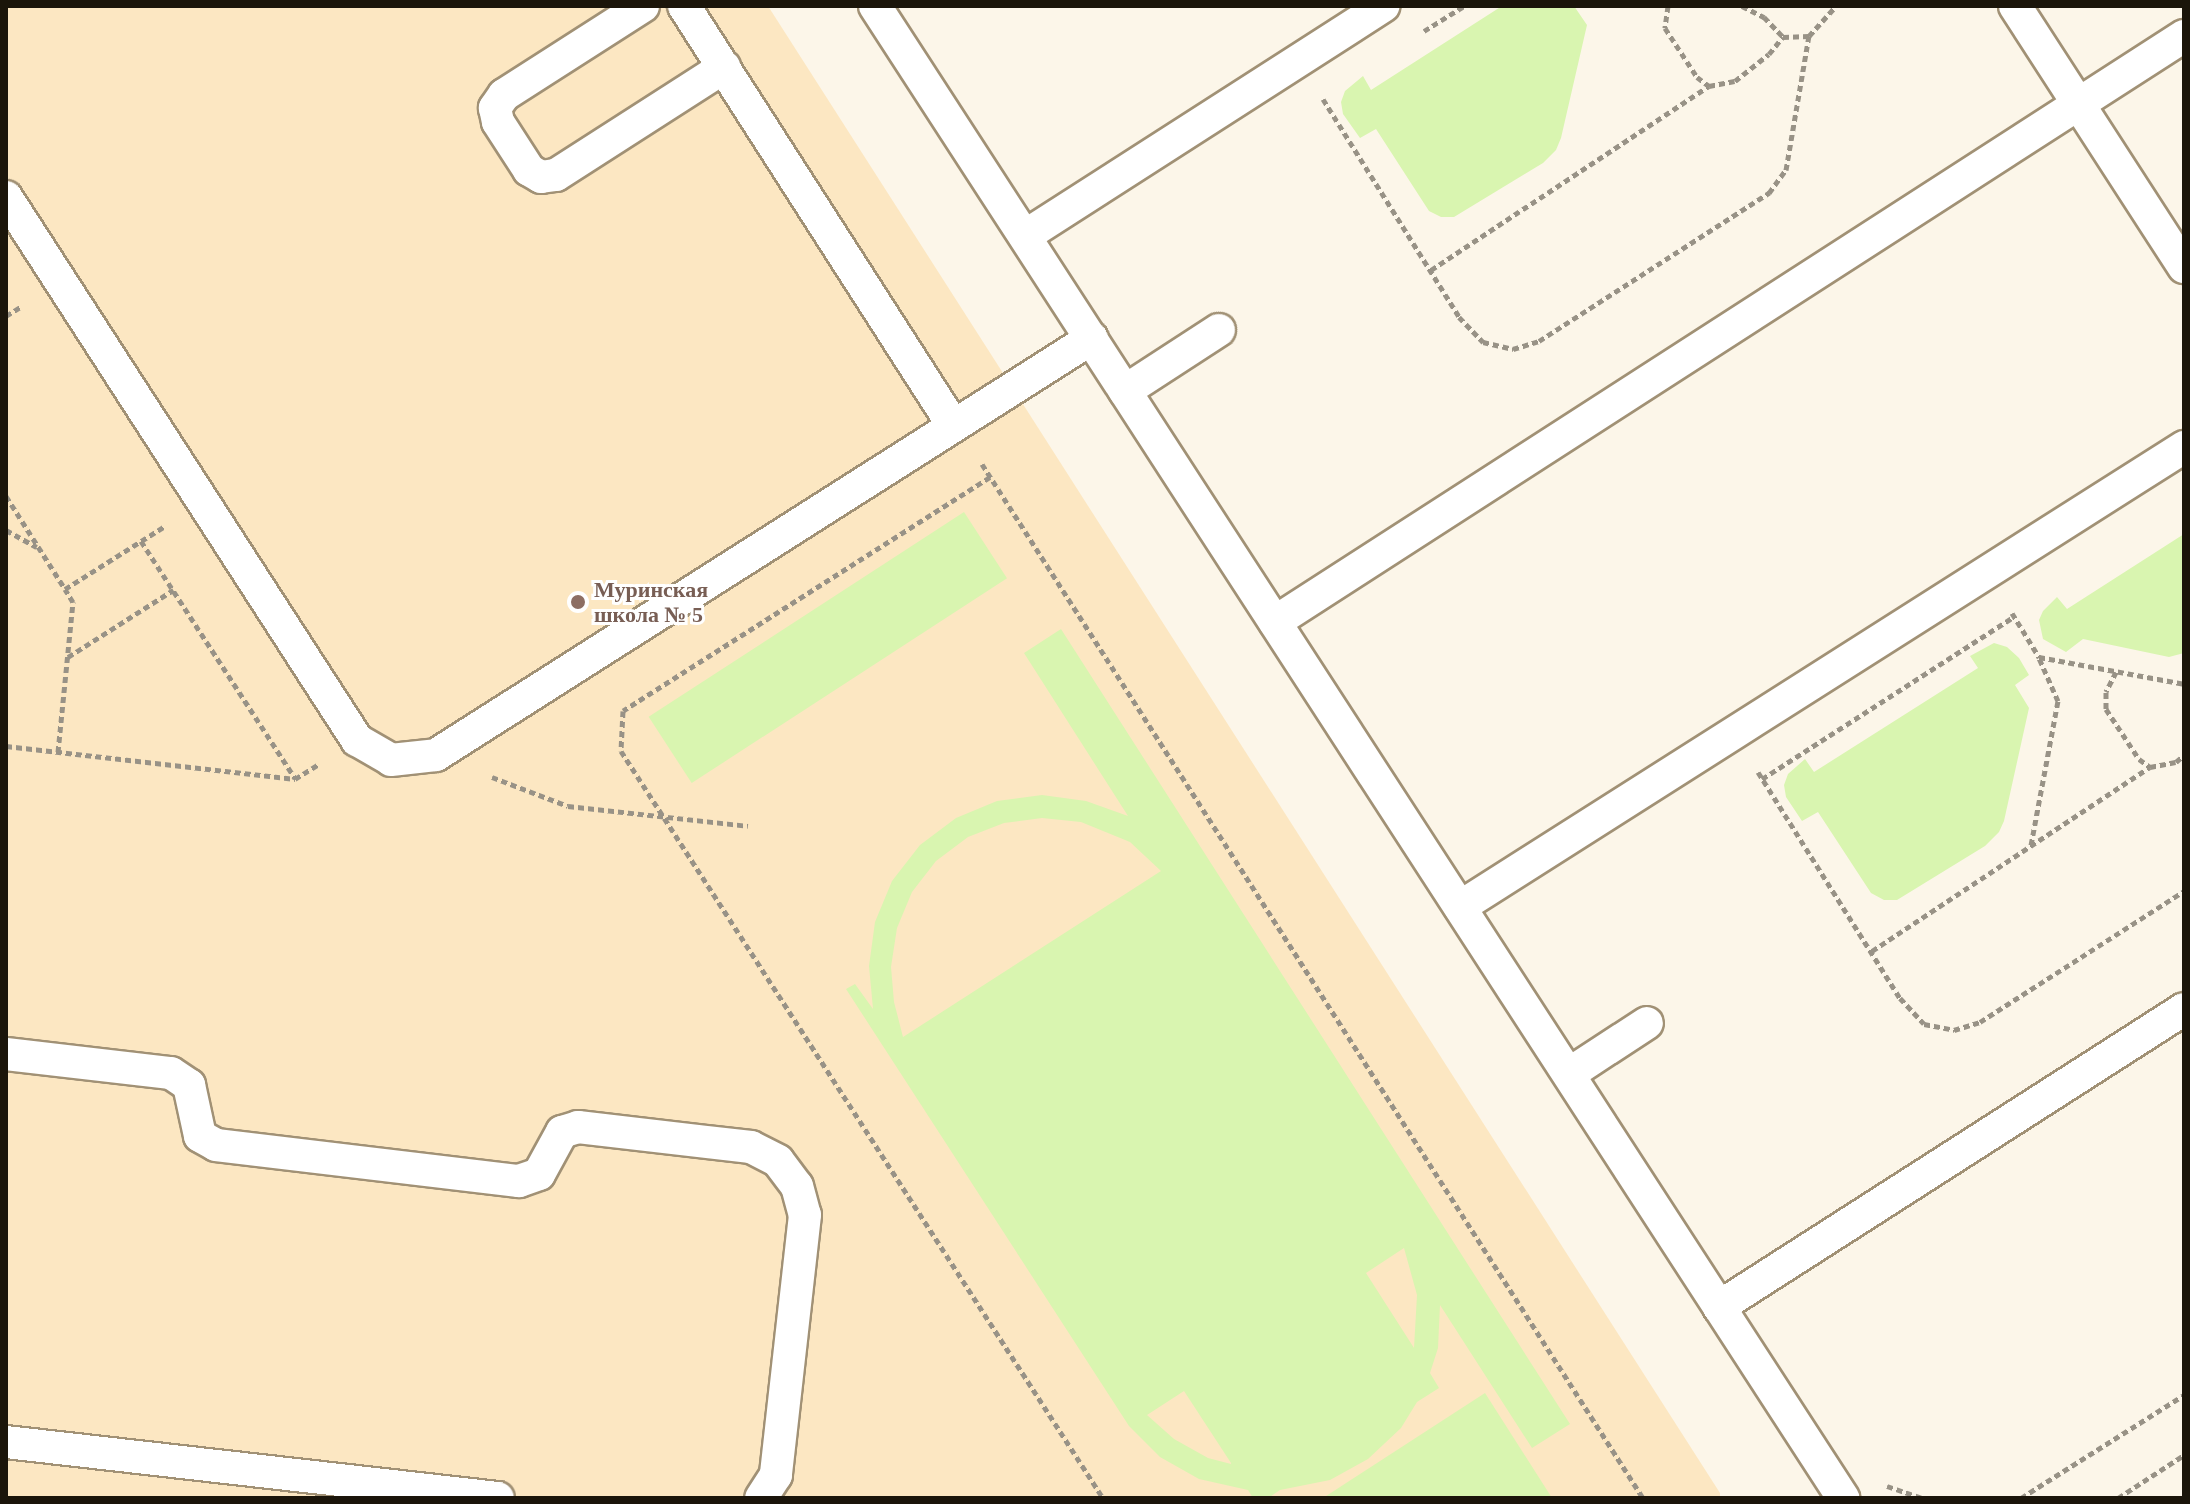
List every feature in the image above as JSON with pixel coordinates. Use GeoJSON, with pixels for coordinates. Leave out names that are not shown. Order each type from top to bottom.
{"type":"FeatureCollection","features":[{"type":"Feature","properties":{"kind":"lane"},"geometry":{"type":"LineString","coordinates":[[643,6],[504,95],[495,108],[498,122],[529,170],[541,177],[556,175],[724,67]]}},
{"type":"Feature","properties":{"kind":"lane"},"geometry":{"type":"LineString","coordinates":[[684,6],[954,426]]}},
{"type":"Feature","properties":{"kind":"lane"},"geometry":{"type":"LineString","coordinates":[[875,6],[1843,1498]]}},
{"type":"Feature","properties":{"kind":"lane"},"geometry":{"type":"LineString","coordinates":[[1025,236],[1383,6]]}},
{"type":"Feature","properties":{"kind":"lane"},"geometry":{"type":"LineString","coordinates":[[2015,6],[2184,267]]}},
{"type":"Feature","properties":{"kind":"lane"},"geometry":{"type":"LineString","coordinates":[[1275,622],[2184,36]]}},
{"type":"Feature","properties":{"kind":"lane"},"geometry":{"type":"LineString","coordinates":[[6,197],[357,740],[391,760],[436,755],[1092,338]]}},
{"type":"Feature","properties":{"kind":"lane"},"geometry":{"type":"LineString","coordinates":[[1125,391],[1219,330]]}},
{"type":"Feature","properties":{"kind":"lane"},"geometry":{"type":"LineString","coordinates":[[1460,907],[2184,447]]}},
{"type":"Feature","properties":{"kind":"lane"},"geometry":{"type":"LineString","coordinates":[[1719,1307],[2184,1009]]}},
{"type":"Feature","properties":{"kind":"lane"},"geometry":{"type":"LineString","coordinates":[[1569,1074],[1647,1023]]}},
{"type":"Feature","properties":{"kind":"lane"},"geometry":{"type":"LineString","coordinates":[[6,1054],[171,1073],[189,1085],[200,1136],[216,1145],[519,1181],[539,1174],[562,1132],[578,1127],[751,1147],[778,1161],[797,1186],[805,1215],[776,1475],[761,1498]]}},
{"type":"Feature","properties":{"kind":"lane"},"geometry":{"type":"LineString","coordinates":[[6,1442],[498,1498]]}},
{"type":"Feature","properties":{"kind":"path"},"geometry":{"type":"LineString","coordinates":[[1668,6],[1665,28],[1697,77],[1709,86]]}},
{"type":"Feature","properties":{"kind":"path"},"geometry":{"type":"LineString","coordinates":[[1742,6],[1764,17],[1783,37]]}},
{"type":"Feature","properties":{"kind":"path"},"geometry":{"type":"LineString","coordinates":[[1298,60],[1459,317],[1483,342],[1513,349],[1539,341],[1769,193],[1786,170],[1809,36],[1836,6]]}},
{"type":"Feature","properties":{"kind":"path"},"geometry":{"type":"LineString","coordinates":[[1431,270],[1709,86],[1735,81],[1769,54],[1783,37],[1809,36]]}},
{"type":"Feature","properties":{"kind":"path"},"geometry":{"type":"LineString","coordinates":[[954,426],[990,477],[1643,1498]]}},
{"type":"Feature","properties":{"kind":"path"},"geometry":{"type":"LineString","coordinates":[[990,477],[623,711],[621,751],[1103,1498]]}},
{"type":"Feature","properties":{"kind":"path"},"geometry":{"type":"LineString","coordinates":[[6,496],[73,602],[58,752]]}},
{"type":"Feature","properties":{"kind":"path"},"geometry":{"type":"LineString","coordinates":[[65,589],[202,502]]}},
{"type":"Feature","properties":{"kind":"path"},"geometry":{"type":"LineString","coordinates":[[6,530],[40,549]]}},
{"type":"Feature","properties":{"kind":"path"},"geometry":{"type":"LineString","coordinates":[[141,541],[295,779]]}},
{"type":"Feature","properties":{"kind":"path"},"geometry":{"type":"LineString","coordinates":[[1987,572],[2039,657],[2058,701],[2030,846]]}},
{"type":"Feature","properties":{"kind":"path"},"geometry":{"type":"LineString","coordinates":[[67,658],[173,590]]}},
{"type":"Feature","properties":{"kind":"path"},"geometry":{"type":"LineString","coordinates":[[1762,779],[2027,608]]}},
{"type":"Feature","properties":{"kind":"path"},"geometry":{"type":"LineString","coordinates":[[2039,657],[2183,686]]}},
{"type":"Feature","properties":{"kind":"path"},"geometry":{"type":"LineString","coordinates":[[2116,672],[2106,692],[2106,709],[2139,759],[2150,767]]}},
{"type":"Feature","properties":{"kind":"path"},"geometry":{"type":"LineString","coordinates":[[1734,733],[1900,998],[1924,1024],[1954,1030],[1980,1022],[2184,891]]}},
{"type":"Feature","properties":{"kind":"path"},"geometry":{"type":"LineString","coordinates":[[6,746],[295,779],[357,740]]}},
{"type":"Feature","properties":{"kind":"path"},"geometry":{"type":"LineString","coordinates":[[436,755],[568,806],[748,826]]}},
{"type":"Feature","properties":{"kind":"path"},"geometry":{"type":"LineString","coordinates":[[1872,951],[2150,767],[2176,762],[2184,755]]}},
{"type":"Feature","properties":{"kind":"path"},"geometry":{"type":"LineString","coordinates":[[2021,1498],[2184,1395]]}},
{"type":"Feature","properties":{"kind":"path"},"geometry":{"type":"LineString","coordinates":[[2118,1498],[2184,1455]]}},
{"type":"Feature","properties":{"kind":"path"},"geometry":{"type":"LineString","coordinates":[[1889,1498],[1879,1483],[1921,1498]]}},
{"type":"Feature","properties":{"kind":"shaded area","name":"Муринская школа № 5"},"geometry":{"type":"Polygon","coordinates":[[[6,6],[768,6],[1720,1493],[1720,1498],[6,1498],[6,6]]]}},
{"type":"Feature","properties":{"kind":"green space"},"geometry":{"type":"Polygon","coordinates":[[[1502,6],[1574,6],[1587,25],[1561,138],[1556,150],[1543,163],[1454,217],[1441,217],[1429,211],[1376,129],[1360,138],[1343,114],[1341,102],[1345,91],[1363,76],[1371,90],[1502,6]]]}},
{"type":"Feature","properties":{"kind":"green space"},"geometry":{"type":"Polygon","coordinates":[[[964,512],[1007,578],[692,783],[649,717],[964,512]]]}},
{"type":"Feature","properties":{"kind":"green space"},"geometry":{"type":"Polygon","coordinates":[[[2184,534],[2184,653],[2169,657],[2083,639],[2066,652],[2043,639],[2039,620],[2057,597],[2067,609],[2184,534]]]}},
{"type":"Feature","properties":{"kind":"green space"},"geometry":{"type":"Polygon","coordinates":[[[1061,629],[1570,1424],[1532,1448],[1440,1305],[1438,1348],[1430,1373],[1439,1388],[1417,1402],[1401,1428],[1368,1459],[1330,1480],[1280,1490],[1268,1498],[1253,1498],[1248,1490],[1199,1479],[1160,1457],[1129,1426],[846,989],[855,984],[873,1009],[869,966],[875,922],[892,881],[920,845],[956,818],[997,801],[1042,795],[1086,801],[1128,816],[1024,653],[1061,629]],[[1042,818],[1004,823],[968,837],[936,861],[912,892],[897,928],[891,967],[894,1002],[903,1037],[1161,871],[1130,842],[1081,822],[1042,818]],[[1404,1248],[1366,1273],[1414,1348],[1417,1295],[1404,1248]],[[1184,1391],[1147,1415],[1174,1439],[1208,1458],[1231,1464],[1184,1391]]]}},
{"type":"Feature","properties":{"kind":"green space"},"geometry":{"type":"Polygon","coordinates":[[[1994,643],[2007,647],[2019,658],[2029,675],[2015,685],[2029,708],[2004,821],[1999,832],[1985,846],[1897,900],[1884,900],[1871,893],[1818,812],[1802,821],[1786,797],[1784,785],[1788,774],[1805,759],[1814,772],[1978,668],[1970,656],[1994,643]]]}},
{"type":"Feature","properties":{"kind":"green space"},"geometry":{"type":"Polygon","coordinates":[[[1485,1393],[1552,1498],[1323,1498],[1485,1393]]]}},
{"type":"Feature","properties":{"kind":"place","name":"Муринская школа № 5"},"geometry":{"type":"Point","coordinates":[578,602]}}]}
